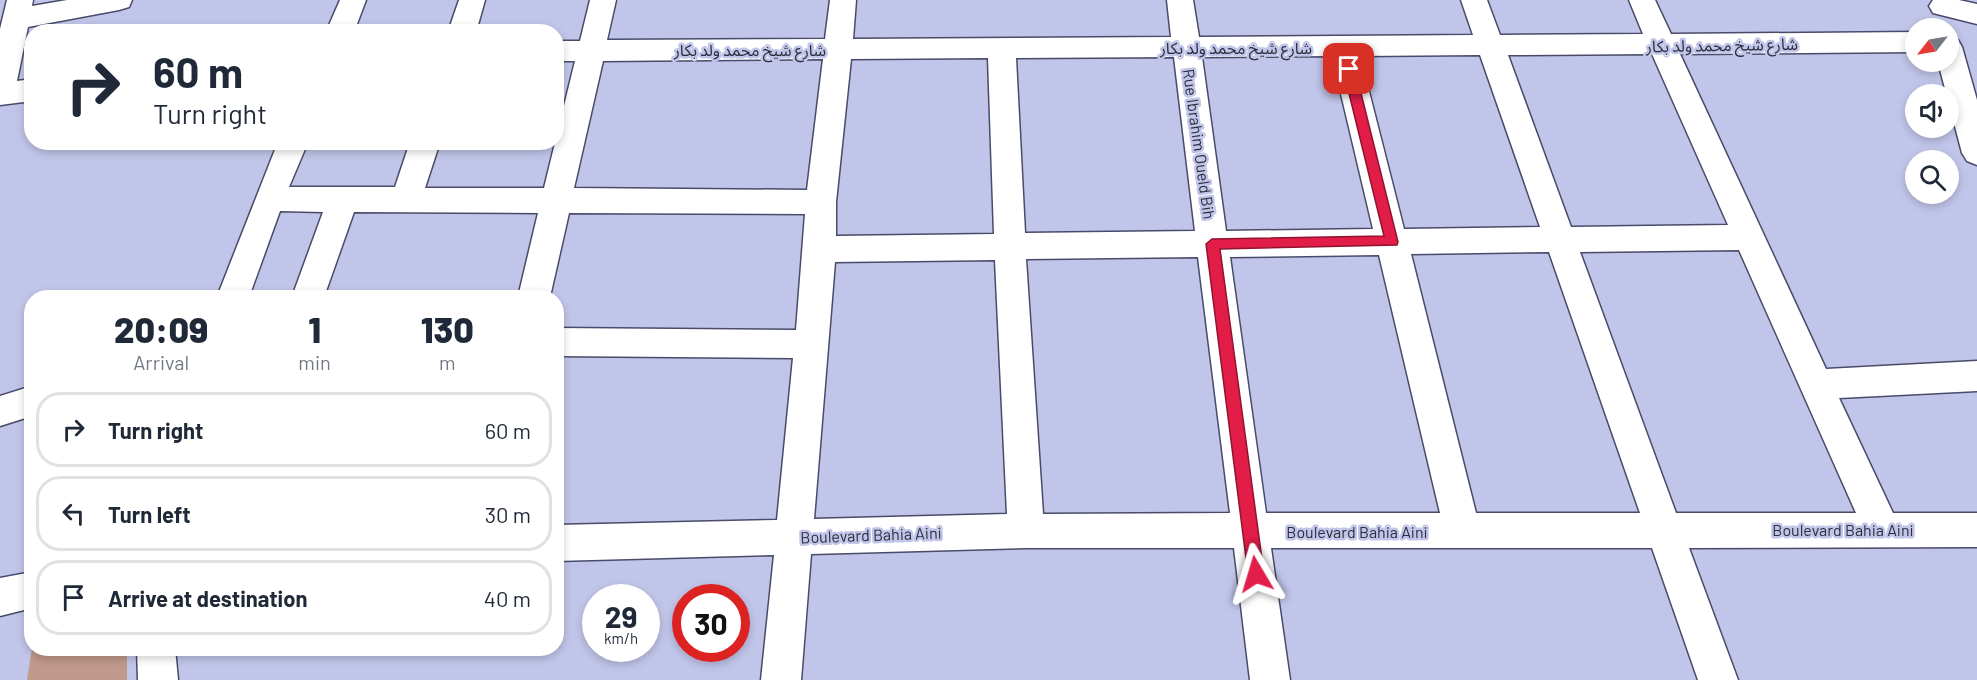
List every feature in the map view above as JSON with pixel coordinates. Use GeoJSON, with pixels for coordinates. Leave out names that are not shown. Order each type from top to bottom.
{"type":"FeatureCollection","features":[{"type":"Feature","properties":{"kind":"street"},"geometry":{"type":"LineString","coordinates":[[24,91],[0,93],[18,9],[119,0]]}},
{"type":"Feature","properties":{"kind":"street"},"geometry":{"type":"LineString","coordinates":[[343,24],[353,0]]}},
{"type":"Feature","properties":{"kind":"street"},"geometry":{"type":"LineString","coordinates":[[464,24],[471,0]]}},
{"type":"Feature","properties":{"kind":"street"},"geometry":{"type":"LineString","coordinates":[[536,290],[603,0]]}},
{"type":"Feature","properties":{"kind":"street"},"geometry":{"type":"LineString","coordinates":[[781,680],[820,249],[821,202],[843,0]]}},
{"type":"Feature","properties":{"kind":"street","name":"Rue Ibrahim Oueld Bih"},"geometry":{"type":"LineString","coordinates":[[1180,0],[1270,680]]}},
{"type":"Feature","properties":{"kind":"street"},"geometry":{"type":"LineString","coordinates":[[1474,0],[1718,680]]}},
{"type":"Feature","properties":{"kind":"street"},"geometry":{"type":"LineString","coordinates":[[1642,0],[1882,530]]}},
{"type":"Feature","properties":{"kind":"street"},"geometry":{"type":"LineString","coordinates":[[1943,12],[1977,14]]}},
{"type":"Feature","properties":{"kind":"street","name":"شارع شيخ محمد ولد بكار"},"geometry":{"type":"LineString","coordinates":[[564,51],[1661,46],[1905,42]]}},
{"type":"Feature","properties":{"kind":"street"},"geometry":{"type":"LineString","coordinates":[[1344,47],[1463,532]]}},
{"type":"Feature","properties":{"kind":"street"},"geometry":{"type":"LineString","coordinates":[[1002,49],[1010,247],[1026,531]]}},
{"type":"Feature","properties":{"kind":"street"},"geometry":{"type":"LineString","coordinates":[[1955,72],[1977,153]]}},
{"type":"Feature","properties":{"kind":"street"},"geometry":{"type":"LineString","coordinates":[[235,290],[290,150]]}},
{"type":"Feature","properties":{"kind":"street"},"geometry":{"type":"LineString","coordinates":[[406,200],[422,150]]}},
{"type":"Feature","properties":{"kind":"street"},"geometry":{"type":"LineString","coordinates":[[269,199],[821,202]]}},
{"type":"Feature","properties":{"kind":"street"},"geometry":{"type":"LineString","coordinates":[[311,290],[343,200]]}},
{"type":"Feature","properties":{"kind":"street"},"geometry":{"type":"LineString","coordinates":[[820,249],[1749,237]]}},
{"type":"Feature","properties":{"kind":"street"},"geometry":{"type":"LineString","coordinates":[[564,342],[812,344]]}},
{"type":"Feature","properties":{"kind":"street"},"geometry":{"type":"LineString","coordinates":[[1817,384],[1977,376]]}},
{"type":"Feature","properties":{"kind":"street"},"geometry":{"type":"LineString","coordinates":[[0,411],[24,404]]}},
{"type":"Feature","properties":{"kind":"street","name":"Boulevard Bahia Aini"},"geometry":{"type":"LineString","coordinates":[[564,543],[1026,531],[1977,530]]}},
{"type":"Feature","properties":{"kind":"street"},"geometry":{"type":"LineString","coordinates":[[0,597],[24,592]]}},
{"type":"Feature","properties":{"kind":"street"},"geometry":{"type":"LineString","coordinates":[[156,656],[158,680]]}},
{"type":"Feature","properties":{"kind":"shaded area"},"geometry":{"type":"Polygon","coordinates":[[[31,656],[127,656],[127,680],[27,680],[31,656]]]}},
{"type":"Feature","properties":{"kind":"route"},"geometry":{"type":"LineString","coordinates":[[1256,574],[1212,244],[1392,242],[1349,69]]}}]}
